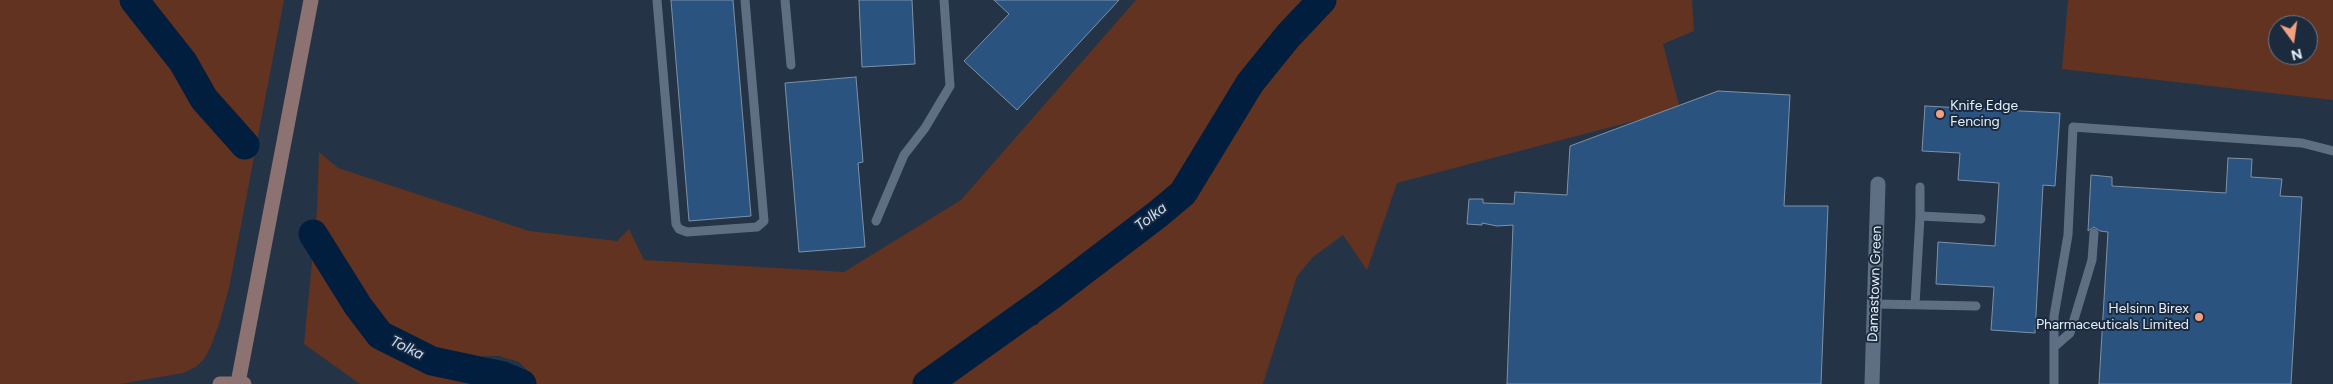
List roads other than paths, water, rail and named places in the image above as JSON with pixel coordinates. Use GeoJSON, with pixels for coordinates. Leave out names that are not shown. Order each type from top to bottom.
{"type":"FeatureCollection","features":[{"type":"Feature","properties":{"kind":"street"},"geometry":{"type":"LineString","coordinates":[[220,384],[241,383],[311,0]]}},
{"type":"Feature","properties":{"kind":"street","name":"Damastown Green"},"geometry":{"type":"LineString","coordinates":[[1872,384],[1876,304],[1878,184]]}},
{"type":"Feature","properties":{"kind":"lane"},"geometry":{"type":"LineString","coordinates":[[657,0],[676,224],[679,229],[687,232],[756,227],[764,221],[745,0]]}},
{"type":"Feature","properties":{"kind":"lane"},"geometry":{"type":"LineString","coordinates":[[785,0],[791,65]]}},
{"type":"Feature","properties":{"kind":"lane"},"geometry":{"type":"LineString","coordinates":[[876,221],[904,154],[925,128],[950,86],[944,0]]}},
{"type":"Feature","properties":{"kind":"lane"},"geometry":{"type":"LineString","coordinates":[[2054,384],[2054,316],[2068,235],[2073,127],[2302,143],[2333,151]]}},
{"type":"Feature","properties":{"kind":"lane"},"geometry":{"type":"LineString","coordinates":[[1915,305],[1920,187]]}},
{"type":"Feature","properties":{"kind":"lane"},"geometry":{"type":"LineString","coordinates":[[1920,216],[1981,219]]}},
{"type":"Feature","properties":{"kind":"lane"},"geometry":{"type":"LineString","coordinates":[[2054,347],[2070,333],[2092,260],[2094,233]]}},
{"type":"Feature","properties":{"kind":"lane"},"geometry":{"type":"LineString","coordinates":[[1876,304],[1976,306]]}},
{"type":"Feature","properties":{"kind":"waterway","name":"Tolka"},"geometry":{"type":"LineString","coordinates":[[134,0],[183,62],[204,99],[245,145]]}},
{"type":"Feature","properties":{"kind":"waterway","name":"Tolka"},"geometry":{"type":"LineString","coordinates":[[927,384],[1049,297],[1183,193],[1250,83],[1288,36],[1322,0]]}},
{"type":"Feature","properties":{"kind":"waterway","name":"Tolka"},"geometry":{"type":"LineString","coordinates":[[313,234],[358,306],[380,335],[432,361],[503,376],[522,384]]}},
{"type":"Feature","properties":{"kind":"waterway"},"geometry":{"type":"LineString","coordinates":[[1028,312],[1036,322]]}},
{"type":"Feature","properties":{"kind":"place","name":"Knife Edge Fencing"},"geometry":{"type":"Point","coordinates":[1940,114]}},
{"type":"Feature","properties":{"kind":"place","name":"Helsinn Birex Pharmaceuticals Limited"},"geometry":{"type":"Point","coordinates":[2199,317]}}]}
